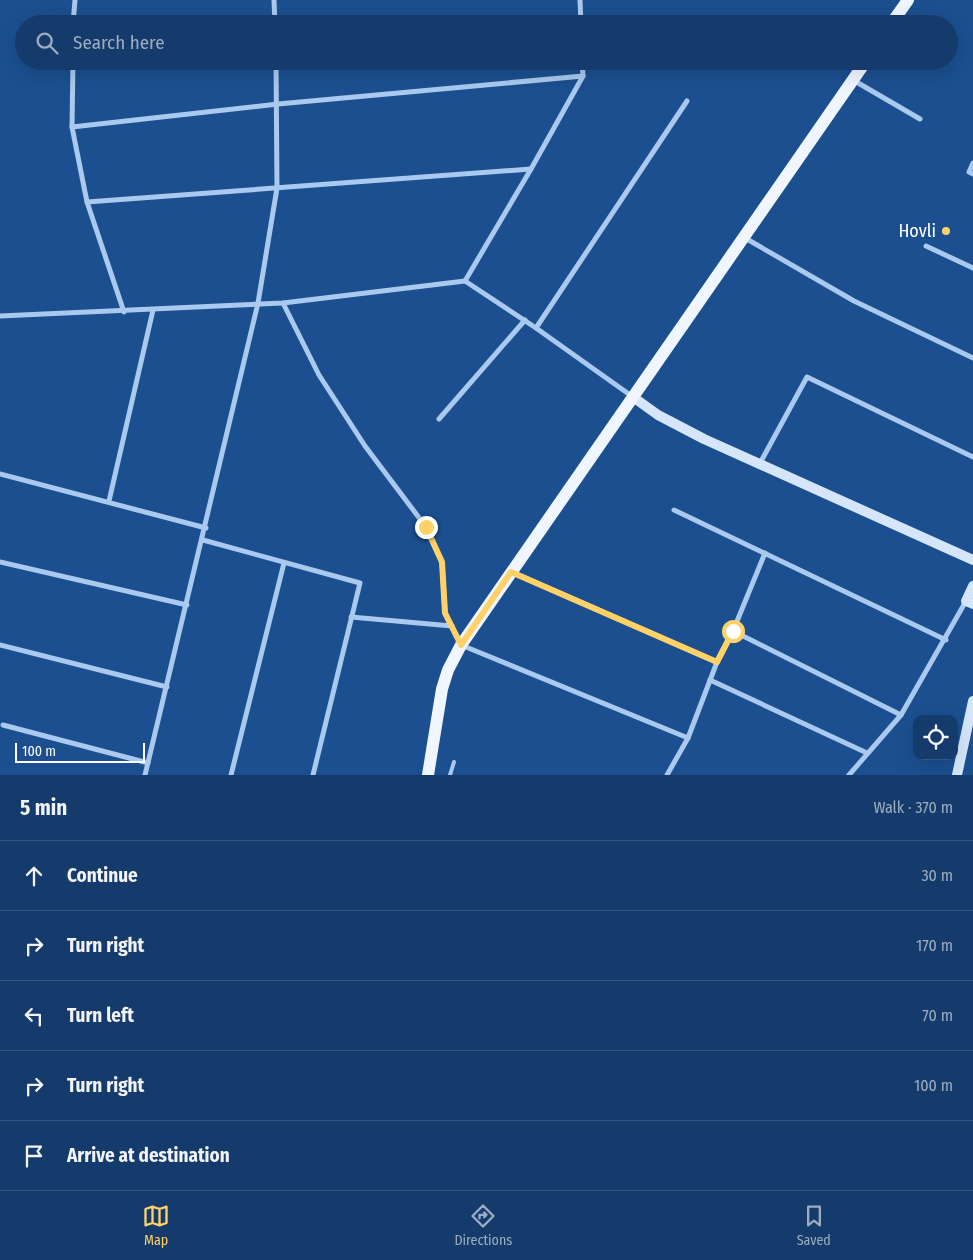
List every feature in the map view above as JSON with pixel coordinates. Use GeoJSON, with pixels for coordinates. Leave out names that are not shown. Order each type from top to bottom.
{"type":"FeatureCollection","features":[{"type":"Feature","properties":{"kind":"main road"},"geometry":{"type":"LineString","coordinates":[[897,15],[908,0]]}},
{"type":"Feature","properties":{"kind":"main road"},"geometry":{"type":"LineString","coordinates":[[428,775],[442,689],[448,670],[461,645],[860,70]]}},
{"type":"Feature","properties":{"kind":"main road"},"geometry":{"type":"LineString","coordinates":[[634,397],[658,414],[759,465],[973,560]]}},
{"type":"Feature","properties":{"kind":"main road"},"geometry":{"type":"LineString","coordinates":[[969,603],[973,586]]}},
{"type":"Feature","properties":{"kind":"main road"},"geometry":{"type":"LineString","coordinates":[[957,775],[973,704]]}},
{"type":"Feature","properties":{"kind":"street"},"geometry":{"type":"LineString","coordinates":[[73,15],[74,0]]}},
{"type":"Feature","properties":{"kind":"street"},"geometry":{"type":"LineString","coordinates":[[274,0],[275,15]]}},
{"type":"Feature","properties":{"kind":"street"},"geometry":{"type":"LineString","coordinates":[[580,0],[581,15]]}},
{"type":"Feature","properties":{"kind":"street"},"geometry":{"type":"LineString","coordinates":[[73,70],[72,127],[87,202],[124,312]]}},
{"type":"Feature","properties":{"kind":"street"},"geometry":{"type":"LineString","coordinates":[[145,775],[206,528],[258,304],[277,188],[276,70]]}},
{"type":"Feature","properties":{"kind":"street"},"geometry":{"type":"LineString","coordinates":[[464,281],[531,170],[583,76],[583,70]]}},
{"type":"Feature","properties":{"kind":"street"},"geometry":{"type":"LineString","coordinates":[[72,127],[278,104],[583,76]]}},
{"type":"Feature","properties":{"kind":"street"},"geometry":{"type":"LineString","coordinates":[[853,80],[920,119]]}},
{"type":"Feature","properties":{"kind":"street"},"geometry":{"type":"LineString","coordinates":[[536,328],[687,101]]}},
{"type":"Feature","properties":{"kind":"street"},"geometry":{"type":"LineString","coordinates":[[973,163],[969,172],[973,174]]}},
{"type":"Feature","properties":{"kind":"street"},"geometry":{"type":"LineString","coordinates":[[87,202],[531,170]]}},
{"type":"Feature","properties":{"kind":"street"},"geometry":{"type":"LineString","coordinates":[[745,238],[854,301],[973,358]]}},
{"type":"Feature","properties":{"kind":"street"},"geometry":{"type":"LineString","coordinates":[[926,246],[973,268]]}},
{"type":"Feature","properties":{"kind":"street"},"geometry":{"type":"LineString","coordinates":[[0,316],[124,312],[283,303],[464,281],[525,320],[634,397]]}},
{"type":"Feature","properties":{"kind":"street"},"geometry":{"type":"LineString","coordinates":[[283,303],[319,375],[365,446],[426,527],[442,562],[445,613],[461,645],[688,738]]}},
{"type":"Feature","properties":{"kind":"street"},"geometry":{"type":"LineString","coordinates":[[109,502],[152,310]]}},
{"type":"Feature","properties":{"kind":"street"},"geometry":{"type":"LineString","coordinates":[[439,419],[525,320]]}},
{"type":"Feature","properties":{"kind":"street"},"geometry":{"type":"LineString","coordinates":[[759,465],[808,377],[973,458]]}},
{"type":"Feature","properties":{"kind":"street"},"geometry":{"type":"LineString","coordinates":[[0,474],[206,528]]}},
{"type":"Feature","properties":{"kind":"street"},"geometry":{"type":"LineString","coordinates":[[674,510],[946,640]]}},
{"type":"Feature","properties":{"kind":"street"},"geometry":{"type":"LineString","coordinates":[[203,540],[360,583],[313,775]]}},
{"type":"Feature","properties":{"kind":"street"},"geometry":{"type":"LineString","coordinates":[[667,775],[688,738],[717,662],[733,631],[765,553]]}},
{"type":"Feature","properties":{"kind":"street"},"geometry":{"type":"LineString","coordinates":[[0,562],[187,604]]}},
{"type":"Feature","properties":{"kind":"street"},"geometry":{"type":"LineString","coordinates":[[231,775],[284,563]]}},
{"type":"Feature","properties":{"kind":"street"},"geometry":{"type":"LineString","coordinates":[[511,572],[717,662]]}},
{"type":"Feature","properties":{"kind":"street"},"geometry":{"type":"LineString","coordinates":[[849,775],[901,715],[969,603]]}},
{"type":"Feature","properties":{"kind":"street"},"geometry":{"type":"LineString","coordinates":[[351,617],[452,626]]}},
{"type":"Feature","properties":{"kind":"street"},"geometry":{"type":"LineString","coordinates":[[733,631],[901,715]]}},
{"type":"Feature","properties":{"kind":"street"},"geometry":{"type":"LineString","coordinates":[[0,645],[167,687]]}},
{"type":"Feature","properties":{"kind":"street"},"geometry":{"type":"LineString","coordinates":[[710,680],[867,753]]}},
{"type":"Feature","properties":{"kind":"street"},"geometry":{"type":"LineString","coordinates":[[2,725],[148,763]]}},
{"type":"Feature","properties":{"kind":"lane"},"geometry":{"type":"LineString","coordinates":[[450,775],[454,762]]}},
{"type":"Feature","properties":{"kind":"place","name":"Hovli"},"geometry":{"type":"Point","coordinates":[946,231]}},
{"type":"Feature","properties":{"kind":"route"},"geometry":{"type":"LineString","coordinates":[[426,527],[442,562],[445,613],[461,645],[511,572],[717,662],[733,631]]}}]}
